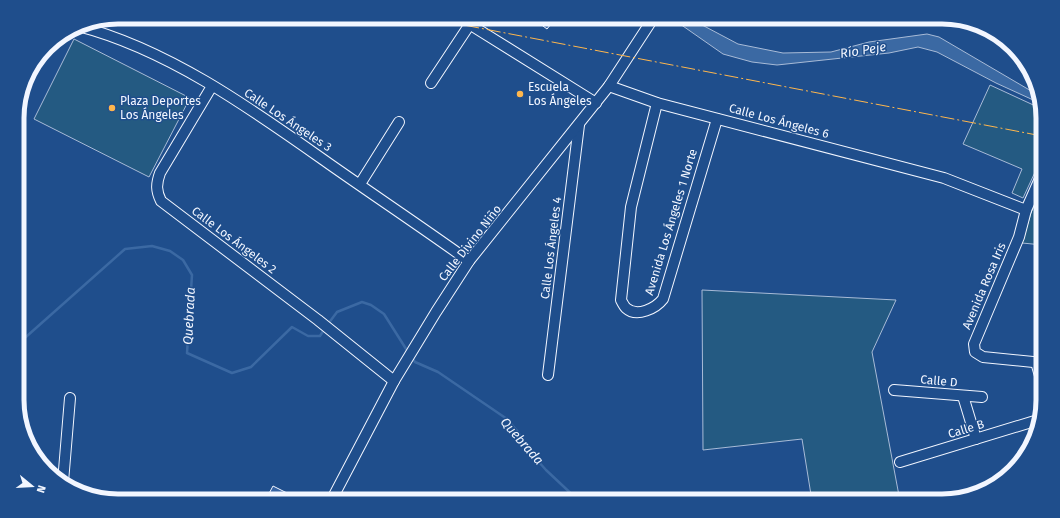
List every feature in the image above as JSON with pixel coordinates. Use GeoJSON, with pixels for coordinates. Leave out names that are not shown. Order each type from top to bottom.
{"type":"FeatureCollection","features":[{"type":"Feature","properties":{"kind":"street"},"geometry":{"type":"LineString","coordinates":[[432,83],[470,24],[596,103]]}},
{"type":"Feature","properties":{"kind":"street","name":"Calle Divino Niño"},"geometry":{"type":"LineString","coordinates":[[335,494],[394,380],[469,262],[609,86],[649,24]]}},
{"type":"Feature","properties":{"kind":"street","name":"Calle Los Ángeles 3"},"geometry":{"type":"LineString","coordinates":[[89,29],[119,38],[187,71],[257,113],[469,262]]}},
{"type":"Feature","properties":{"kind":"street","name":"Calle Los Ángeles 2"},"geometry":{"type":"LineString","coordinates":[[212,86],[156,182],[156,192],[161,201],[318,320],[394,380]]}},
{"type":"Feature","properties":{"kind":"street","name":"Calle Los Ángeles 6"},"geometry":{"type":"LineString","coordinates":[[609,86],[657,103],[944,178],[1026,210]]}},
{"type":"Feature","properties":{"kind":"street","name":"Avenida Los Ángeles 1 Norte"},"geometry":{"type":"LineString","coordinates":[[657,103],[631,207],[621,300],[625,308],[631,310],[650,310],[658,305],[663,299],[717,119]]}},
{"type":"Feature","properties":{"kind":"street"},"geometry":{"type":"LineString","coordinates":[[360,184],[399,122]]}},
{"type":"Feature","properties":{"kind":"street","name":"Calle Los Ángeles 4"},"geometry":{"type":"LineString","coordinates":[[548,375],[579,124]]}},
{"type":"Feature","properties":{"kind":"street","name":"Avenida Rosa Iris"},"geometry":{"type":"LineString","coordinates":[[1036,188],[1026,210],[1019,237],[974,344],[975,352],[983,357],[1036,363]]}},
{"type":"Feature","properties":{"kind":"street","name":"Calle D"},"geometry":{"type":"LineString","coordinates":[[894,390],[982,397]]}},
{"type":"Feature","properties":{"kind":"street"},"geometry":{"type":"LineString","coordinates":[[963,396],[976,439]]}},
{"type":"Feature","properties":{"kind":"street"},"geometry":{"type":"LineString","coordinates":[[63,476],[70,398]]}},
{"type":"Feature","properties":{"kind":"street","name":"Calle B"},"geometry":{"type":"LineString","coordinates":[[900,462],[1033,421]]}},
{"type":"Feature","properties":{"kind":"shaded area","name":"Plaza Deportes Los Ángeles"},"geometry":{"type":"Polygon","coordinates":[[[74,39],[190,98],[149,177],[34,119],[74,39]]]}},
{"type":"Feature","properties":{"kind":"shaded area"},"geometry":{"type":"Polygon","coordinates":[[[990,85],[1035,106],[1036,170],[1023,198],[1012,193],[1022,169],[963,144],[990,85]]]}},
{"type":"Feature","properties":{"kind":"shaded area"},"geometry":{"type":"Polygon","coordinates":[[[1036,201],[1036,244],[1022,243],[1036,201]]]}},
{"type":"Feature","properties":{"kind":"shaded area"},"geometry":{"type":"Polygon","coordinates":[[[702,290],[896,300],[872,352],[899,494],[811,494],[802,439],[703,450],[702,290]]]}},
{"type":"Feature","properties":{"kind":"water","name":"Río Peje"},"geometry":{"type":"Polygon","coordinates":[[[680,24],[700,24],[738,44],[783,53],[831,52],[869,42],[927,34],[939,37],[1032,92],[1034,100],[996,83],[937,52],[918,47],[889,53],[777,65],[752,62],[723,54],[680,24]]]}},
{"type":"Feature","properties":{"kind":"building"},"geometry":{"type":"Polygon","coordinates":[[[540,24],[551,24],[547,29],[540,24]]]}},
{"type":"Feature","properties":{"kind":"building"},"geometry":{"type":"Polygon","coordinates":[[[273,486],[289,494],[269,494],[273,486]]]}},
{"type":"Feature","properties":{"kind":"waterway","name":"Quebrada"},"geometry":{"type":"LineString","coordinates":[[24,339],[125,249],[152,246],[170,251],[183,260],[192,275],[187,353],[232,373],[251,367],[292,327],[308,336],[320,336],[325,328]]}},
{"type":"Feature","properties":{"kind":"waterway","name":"Quebrada"},"geometry":{"type":"LineString","coordinates":[[328,324],[337,312],[362,302],[371,305],[384,314],[408,352]]}},
{"type":"Feature","properties":{"kind":"waterway","name":"Quebrada"},"geometry":{"type":"LineString","coordinates":[[411,356],[415,362],[438,372],[507,419],[518,432],[530,452],[546,470],[572,494]]}},
{"type":"Feature","properties":{"kind":"power"},"geometry":{"type":"LineString","coordinates":[[458,24],[1036,135]]}},
{"type":"Feature","properties":{"kind":"place","name":"Escuela Los Ángeles"},"geometry":{"type":"Point","coordinates":[520,94]}},
{"type":"Feature","properties":{"kind":"place","name":"Plaza Deportes Los Ángeles"},"geometry":{"type":"Point","coordinates":[112,108]}}]}
